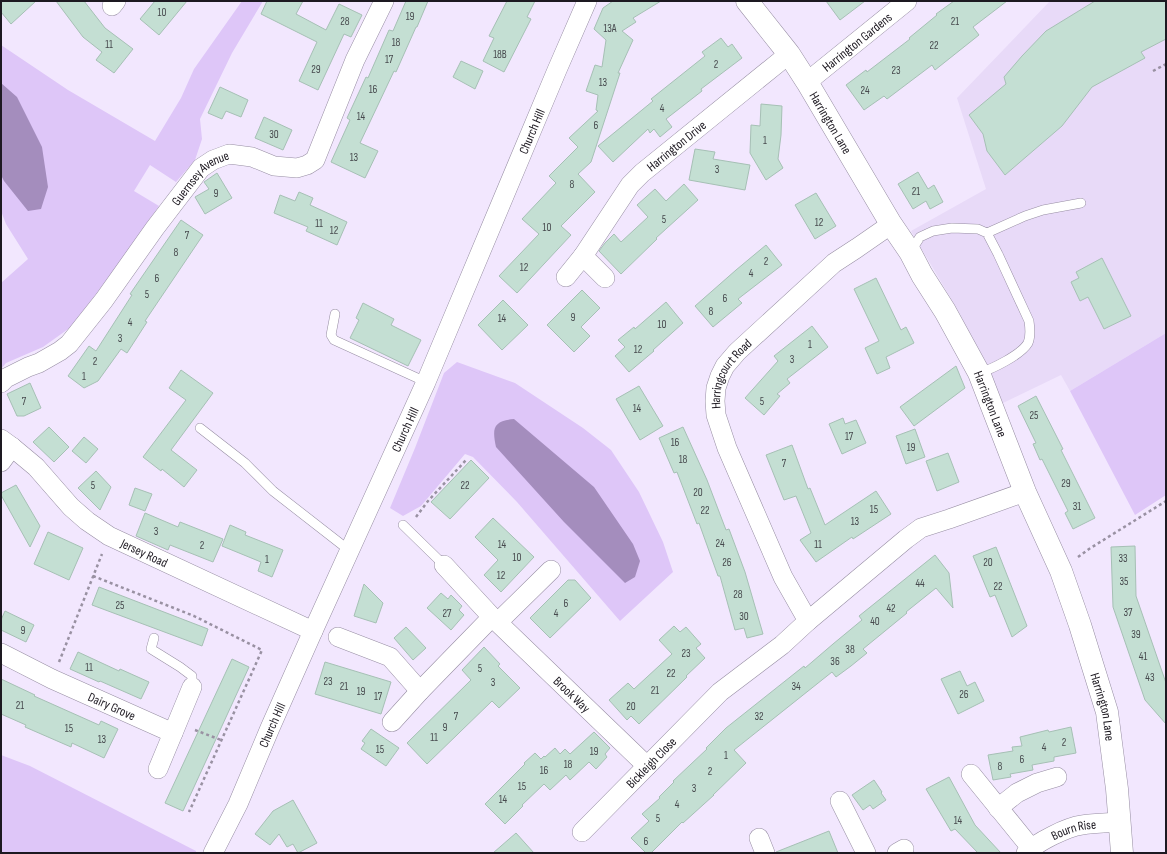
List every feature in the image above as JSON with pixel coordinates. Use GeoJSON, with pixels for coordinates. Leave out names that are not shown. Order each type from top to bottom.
{"type":"FeatureCollection","features":[{"type":"Feature","properties":{"kind":"street","name":"Church Hill"},"geometry":{"type":"LineString","coordinates":[[213,853],[238,804],[313,630],[426,382],[587,1]]}},
{"type":"Feature","properties":{"kind":"street","name":"Harrington Lane"},"geometry":{"type":"LineString","coordinates":[[747,1],[789,54],[807,82],[891,224],[910,252],[922,275],[945,310],[978,373],[1025,492],[1060,571],[1080,625],[1107,712],[1117,789],[1122,853]]}},
{"type":"Feature","properties":{"kind":"street","name":"Harrington Gardens"},"geometry":{"type":"LineString","coordinates":[[807,82],[907,1]]}},
{"type":"Feature","properties":{"kind":"street","name":"Guernsey Avenue"},"geometry":{"type":"LineString","coordinates":[[1,383],[6,378],[39,363],[69,344],[104,300],[155,228],[202,168],[213,160],[229,154],[252,157],[274,166],[297,168],[315,160],[376,4]]}},
{"type":"Feature","properties":{"kind":"street","name":"Harrington Drive"},"geometry":{"type":"LineString","coordinates":[[566,276],[583,256],[630,185],[642,173],[789,54]]}},
{"type":"Feature","properties":{"kind":"street","name":"Harringcourt Road"},"geometry":{"type":"LineString","coordinates":[[808,621],[783,577],[727,448],[716,415],[716,388],[724,366],[737,352],[834,263],[864,244],[891,224]]}},
{"type":"Feature","properties":{"kind":"street"},"geometry":{"type":"LineString","coordinates":[[583,256],[605,278]]}},
{"type":"Feature","properties":{"kind":"street"},"geometry":{"type":"LineString","coordinates":[[1,462],[7,443]]}},
{"type":"Feature","properties":{"kind":"street","name":"Jersey Road"},"geometry":{"type":"LineString","coordinates":[[7,443],[36,467],[70,507],[109,536],[313,630]]}},
{"type":"Feature","properties":{"kind":"street"},"geometry":{"type":"LineString","coordinates":[[808,621],[921,528],[1025,492]]}},
{"type":"Feature","properties":{"kind":"street","name":"Brook Way"},"geometry":{"type":"LineString","coordinates":[[444,565],[495,620],[647,766]]}},
{"type":"Feature","properties":{"kind":"street"},"geometry":{"type":"LineString","coordinates":[[392,722],[420,690],[551,570]]}},
{"type":"Feature","properties":{"kind":"street","name":"Bickleigh Close"},"geometry":{"type":"LineString","coordinates":[[582,832],[720,692],[782,645],[808,621]]}},
{"type":"Feature","properties":{"kind":"street"},"geometry":{"type":"LineString","coordinates":[[338,636],[390,657],[420,690]]}},
{"type":"Feature","properties":{"kind":"street","name":"Dairy Grove"},"geometry":{"type":"LineString","coordinates":[[1,653],[54,674],[173,733]]}},
{"type":"Feature","properties":{"kind":"street"},"geometry":{"type":"LineString","coordinates":[[158,769],[192,687]]}},
{"type":"Feature","properties":{"kind":"street","name":"Bourn Rise"},"geometry":{"type":"LineString","coordinates":[[971,774],[1029,851],[1043,841],[1081,825],[1120,822]]}},
{"type":"Feature","properties":{"kind":"street"},"geometry":{"type":"LineString","coordinates":[[998,808],[1017,793],[1037,783],[1057,776]]}},
{"type":"Feature","properties":{"kind":"street"},"geometry":{"type":"LineString","coordinates":[[840,801],[866,853]]}},
{"type":"Feature","properties":{"kind":"lane"},"geometry":{"type":"LineString","coordinates":[[987,233],[1025,216],[1043,210],[1081,204]]}},
{"type":"Feature","properties":{"kind":"lane"},"geometry":{"type":"LineString","coordinates":[[910,252],[920,238],[933,231],[952,228],[978,229],[987,233],[1029,321],[1030,332],[1028,342],[1022,350],[992,369],[978,373]]}},
{"type":"Feature","properties":{"kind":"lane"},"geometry":{"type":"LineString","coordinates":[[335,314],[331,335],[334,340],[426,382]]}},
{"type":"Feature","properties":{"kind":"lane"},"geometry":{"type":"LineString","coordinates":[[200,428],[244,463],[273,491],[350,551]]}},
{"type":"Feature","properties":{"kind":"lane","name":"Brook Way"},"geometry":{"type":"LineString","coordinates":[[405,527],[444,565]]}},
{"type":"Feature","properties":{"kind":"lane"},"geometry":{"type":"LineString","coordinates":[[154,638],[151,649],[192,676],[192,687]]}},
{"type":"Feature","properties":{"kind":"path"},"geometry":{"type":"LineString","coordinates":[[1153,71],[1166,64]]}},
{"type":"Feature","properties":{"kind":"path"},"geometry":{"type":"LineString","coordinates":[[405,527],[467,459]]}},
{"type":"Feature","properties":{"kind":"path"},"geometry":{"type":"LineString","coordinates":[[1060,571],[1088,549],[1166,501]]}},
{"type":"Feature","properties":{"kind":"path"},"geometry":{"type":"LineString","coordinates":[[54,674],[97,565]]}},
{"type":"Feature","properties":{"kind":"path"},"geometry":{"type":"LineString","coordinates":[[173,733],[190,728],[221,740]]}},
{"type":"Feature","properties":{"kind":"shaded area"},"geometry":{"type":"Polygon","coordinates":[[[242,1],[263,1],[232,53],[200,119],[202,139],[195,160],[176,182],[150,165],[134,191],[159,206],[114,270],[71,327],[43,347],[6,363],[1,369],[1,283],[28,259],[6,224],[1,211],[1,45],[68,90],[155,141],[181,98],[194,69],[242,1]]]}},
{"type":"Feature","properties":{"kind":"shaded area"},"geometry":{"type":"Polygon","coordinates":[[[1050,1],[1166,1],[1166,333],[1070,391],[1061,375],[1003,403],[959,312],[911,231],[986,189],[957,98],[1050,1]]]}},
{"type":"Feature","properties":{"kind":"shaded area"},"geometry":{"type":"Polygon","coordinates":[[[1,83],[17,97],[42,147],[48,187],[41,209],[28,211],[4,181],[1,175],[1,83]]]}},
{"type":"Feature","properties":{"kind":"shaded area"},"geometry":{"type":"Polygon","coordinates":[[[1166,333],[1166,495],[1135,515],[1070,391],[1166,333]]]}},
{"type":"Feature","properties":{"kind":"shaded area"},"geometry":{"type":"Polygon","coordinates":[[[457,362],[515,383],[583,428],[611,450],[639,492],[663,542],[673,572],[620,621],[517,502],[473,457],[465,454],[421,506],[403,516],[390,508],[444,373],[457,362]]]}},
{"type":"Feature","properties":{"kind":"shaded area"},"geometry":{"type":"Polygon","coordinates":[[[514,419],[594,487],[633,544],[640,561],[635,577],[625,583],[564,522],[496,447],[494,430],[498,424],[514,419]]]}},
{"type":"Feature","properties":{"kind":"shaded area"},"geometry":{"type":"Polygon","coordinates":[[[1,755],[30,766],[196,851],[196,853],[1,853],[1,755]]]}},
{"type":"Feature","properties":{"kind":"building"},"geometry":{"type":"Polygon","coordinates":[[[1,1],[36,1],[11,24],[1,12],[1,1]]]}},
{"type":"Feature","properties":{"kind":"building"},"geometry":{"type":"Polygon","coordinates":[[[56,1],[84,1],[105,28],[133,49],[114,73],[96,60],[102,52],[83,37],[56,1]]]}},
{"type":"Feature","properties":{"kind":"building"},"geometry":{"type":"Polygon","coordinates":[[[155,1],[187,1],[159,35],[140,19],[155,1]]]}},
{"type":"Feature","properties":{"kind":"building"},"geometry":{"type":"Polygon","coordinates":[[[267,1],[303,1],[296,14],[326,30],[339,4],[362,15],[351,37],[344,34],[318,90],[299,81],[317,42],[261,14],[267,1]]]}},
{"type":"Feature","properties":{"kind":"building"},"geometry":{"type":"Polygon","coordinates":[[[406,1],[428,1],[396,72],[394,71],[360,143],[378,151],[365,178],[331,162],[350,120],[347,118],[366,77],[368,78],[389,30],[393,31],[406,1]]]}},
{"type":"Feature","properties":{"kind":"building"},"geometry":{"type":"Polygon","coordinates":[[[507,1],[535,1],[527,17],[531,19],[504,72],[483,61],[494,38],[489,36],[507,1]]]}},
{"type":"Feature","properties":{"kind":"building"},"geometry":{"type":"Polygon","coordinates":[[[613,1],[661,1],[633,18],[636,22],[622,31],[633,40],[618,73],[620,73],[591,162],[578,174],[595,192],[561,226],[571,235],[517,293],[499,276],[539,234],[522,219],[556,183],[549,176],[578,147],[569,138],[598,111],[596,110],[598,95],[586,91],[595,65],[602,67],[606,40],[594,29],[603,8],[613,1]]]}},
{"type":"Feature","properties":{"kind":"building"},"geometry":{"type":"Polygon","coordinates":[[[826,1],[865,1],[840,20],[826,1]]]}},
{"type":"Feature","properties":{"kind":"building"},"geometry":{"type":"Polygon","coordinates":[[[954,1],[1007,1],[973,27],[979,35],[935,70],[932,65],[887,99],[884,96],[864,110],[846,85],[866,70],[867,72],[910,39],[909,38],[937,15],[936,14],[954,1]]]}},
{"type":"Feature","properties":{"kind":"building"},"geometry":{"type":"Polygon","coordinates":[[[1095,1],[1166,1],[1166,39],[1141,52],[1145,58],[1092,87],[1062,126],[1005,175],[987,151],[983,134],[969,115],[1006,84],[1004,77],[1046,31],[1095,1]]]}},
{"type":"Feature","properties":{"kind":"building"},"geometry":{"type":"Polygon","coordinates":[[[721,38],[728,47],[732,44],[742,58],[701,89],[702,91],[666,119],[672,127],[660,137],[654,129],[650,133],[648,129],[613,162],[598,146],[653,101],[651,99],[705,56],[702,52],[721,38]]]}},
{"type":"Feature","properties":{"kind":"building"},"geometry":{"type":"Polygon","coordinates":[[[461,61],[483,71],[475,89],[453,77],[461,61]]]}},
{"type":"Feature","properties":{"kind":"building"},"geometry":{"type":"Polygon","coordinates":[[[220,87],[248,100],[241,117],[226,111],[222,119],[208,113],[220,87]]]}},
{"type":"Feature","properties":{"kind":"building"},"geometry":{"type":"Polygon","coordinates":[[[761,104],[782,106],[778,159],[783,168],[766,180],[750,153],[751,125],[760,126],[761,104]]]}},
{"type":"Feature","properties":{"kind":"building"},"geometry":{"type":"Polygon","coordinates":[[[264,117],[292,130],[283,150],[255,138],[264,117]]]}},
{"type":"Feature","properties":{"kind":"building"},"geometry":{"type":"Polygon","coordinates":[[[695,149],[715,152],[713,159],[750,165],[745,190],[689,180],[695,149]]]}},
{"type":"Feature","properties":{"kind":"building"},"geometry":{"type":"Polygon","coordinates":[[[918,172],[928,189],[934,185],[943,202],[930,209],[926,201],[913,209],[898,184],[918,172]]]}},
{"type":"Feature","properties":{"kind":"building"},"geometry":{"type":"Polygon","coordinates":[[[217,173],[232,198],[205,214],[195,197],[209,189],[204,182],[217,173]]]}},
{"type":"Feature","properties":{"kind":"building"},"geometry":{"type":"Polygon","coordinates":[[[684,184],[698,200],[656,238],[657,239],[621,274],[599,251],[614,234],[621,242],[648,217],[637,205],[655,189],[666,201],[684,184]]]}},
{"type":"Feature","properties":{"kind":"building"},"geometry":{"type":"Polygon","coordinates":[[[299,192],[313,198],[310,205],[347,222],[337,245],[306,231],[308,227],[274,213],[280,195],[295,201],[299,192]]]}},
{"type":"Feature","properties":{"kind":"building"},"geometry":{"type":"Polygon","coordinates":[[[816,193],[836,226],[815,239],[795,205],[816,193]]]}},
{"type":"Feature","properties":{"kind":"building"},"geometry":{"type":"Polygon","coordinates":[[[181,220],[203,235],[145,321],[147,322],[127,353],[121,349],[98,381],[84,388],[68,376],[89,346],[96,351],[132,295],[130,294],[181,220]]]}},
{"type":"Feature","properties":{"kind":"building"},"geometry":{"type":"Polygon","coordinates":[[[766,245],[782,265],[738,299],[742,303],[713,327],[695,306],[766,245]]]}},
{"type":"Feature","properties":{"kind":"building"},"geometry":{"type":"Polygon","coordinates":[[[1102,258],[1131,316],[1104,329],[1088,297],[1080,301],[1071,282],[1079,278],[1076,272],[1102,258]]]}},
{"type":"Feature","properties":{"kind":"building"},"geometry":{"type":"Polygon","coordinates":[[[876,278],[901,330],[906,327],[914,343],[886,357],[890,368],[877,374],[865,348],[879,341],[854,289],[876,278]]]}},
{"type":"Feature","properties":{"kind":"building"},"geometry":{"type":"Polygon","coordinates":[[[582,290],[600,308],[581,327],[590,336],[574,352],[547,325],[582,290]]]}},
{"type":"Feature","properties":{"kind":"building"},"geometry":{"type":"Polygon","coordinates":[[[503,300],[528,325],[502,350],[478,325],[503,300]]]}},
{"type":"Feature","properties":{"kind":"building"},"geometry":{"type":"Polygon","coordinates":[[[666,302],[683,323],[653,350],[654,351],[629,372],[615,356],[625,347],[618,340],[634,327],[635,329],[666,302]]]}},
{"type":"Feature","properties":{"kind":"building"},"geometry":{"type":"Polygon","coordinates":[[[363,303],[394,319],[391,325],[421,340],[408,366],[350,338],[359,320],[356,318],[363,303]]]}},
{"type":"Feature","properties":{"kind":"building"},"geometry":{"type":"Polygon","coordinates":[[[812,326],[828,347],[787,379],[790,383],[777,394],[780,396],[764,415],[745,398],[778,361],[774,356],[812,326]]]}},
{"type":"Feature","properties":{"kind":"building"},"geometry":{"type":"Polygon","coordinates":[[[956,366],[965,388],[914,426],[900,407],[956,366]]]}},
{"type":"Feature","properties":{"kind":"building"},"geometry":{"type":"Polygon","coordinates":[[[181,370],[213,393],[171,450],[197,470],[184,487],[162,469],[161,471],[143,457],[186,400],[169,388],[181,370]]]}},
{"type":"Feature","properties":{"kind":"building"},"geometry":{"type":"Polygon","coordinates":[[[30,383],[41,408],[24,416],[17,416],[7,394],[30,383]]]}},
{"type":"Feature","properties":{"kind":"building"},"geometry":{"type":"Polygon","coordinates":[[[639,386],[663,426],[640,440],[616,399],[639,386]]]}},
{"type":"Feature","properties":{"kind":"building"},"geometry":{"type":"Polygon","coordinates":[[[1036,396],[1063,449],[1061,450],[1095,518],[1073,529],[1065,513],[1068,511],[1042,459],[1040,460],[1033,444],[1036,443],[1018,406],[1036,396]]]}},
{"type":"Feature","properties":{"kind":"building"},"geometry":{"type":"Polygon","coordinates":[[[843,418],[845,424],[856,420],[866,443],[842,454],[829,424],[843,418]]]}},
{"type":"Feature","properties":{"kind":"building"},"geometry":{"type":"Polygon","coordinates":[[[49,427],[69,447],[54,462],[33,442],[49,427]]]}},
{"type":"Feature","properties":{"kind":"building"},"geometry":{"type":"Polygon","coordinates":[[[683,427],[707,480],[726,530],[729,529],[745,572],[763,634],[747,638],[744,628],[735,630],[720,576],[718,576],[699,523],[697,524],[677,472],[674,473],[659,438],[683,427]]]}},
{"type":"Feature","properties":{"kind":"building"},"geometry":{"type":"Polygon","coordinates":[[[915,429],[925,457],[906,464],[896,436],[915,429]]]}},
{"type":"Feature","properties":{"kind":"building"},"geometry":{"type":"Polygon","coordinates":[[[84,437],[98,449],[86,463],[72,451],[84,437]]]}},
{"type":"Feature","properties":{"kind":"building"},"geometry":{"type":"Polygon","coordinates":[[[792,445],[808,489],[810,488],[825,525],[876,491],[891,514],[853,539],[852,537],[816,562],[800,540],[811,533],[796,496],[784,500],[766,455],[792,445]]]}},
{"type":"Feature","properties":{"kind":"building"},"geometry":{"type":"Polygon","coordinates":[[[948,453],[959,482],[937,491],[926,461],[948,453]]]}},
{"type":"Feature","properties":{"kind":"building"},"geometry":{"type":"Polygon","coordinates":[[[471,460],[489,478],[450,519],[431,502],[471,460]]]}},
{"type":"Feature","properties":{"kind":"building"},"geometry":{"type":"Polygon","coordinates":[[[96,471],[111,487],[100,510],[78,488],[96,471]]]}},
{"type":"Feature","properties":{"kind":"building"},"geometry":{"type":"Polygon","coordinates":[[[16,485],[40,526],[30,547],[1,495],[1,493],[16,485]]]}},
{"type":"Feature","properties":{"kind":"building"},"geometry":{"type":"Polygon","coordinates":[[[135,488],[152,494],[145,511],[129,505],[135,488]]]}},
{"type":"Feature","properties":{"kind":"building"},"geometry":{"type":"Polygon","coordinates":[[[145,513],[178,527],[180,522],[223,539],[213,562],[170,545],[168,550],[136,536],[145,513]]]}},
{"type":"Feature","properties":{"kind":"building"},"geometry":{"type":"Polygon","coordinates":[[[493,518],[534,557],[501,592],[484,575],[498,560],[475,537],[493,518]]]}},
{"type":"Feature","properties":{"kind":"building"},"geometry":{"type":"Polygon","coordinates":[[[230,525],[246,532],[245,535],[283,550],[272,577],[258,571],[261,562],[222,546],[230,525]]]}},
{"type":"Feature","properties":{"kind":"building"},"geometry":{"type":"Polygon","coordinates":[[[48,532],[83,548],[69,580],[34,564],[48,532]]]}},
{"type":"Feature","properties":{"kind":"building"},"geometry":{"type":"Polygon","coordinates":[[[1135,546],[1136,596],[1166,683],[1166,724],[1145,700],[1113,607],[1111,547],[1135,546]]]}},
{"type":"Feature","properties":{"kind":"building"},"geometry":{"type":"Polygon","coordinates":[[[996,547],[1027,626],[1012,637],[995,595],[990,597],[973,556],[996,547]]]}},
{"type":"Feature","properties":{"kind":"building"},"geometry":{"type":"Polygon","coordinates":[[[935,555],[949,573],[953,608],[936,588],[863,649],[867,653],[851,666],[836,677],[832,672],[734,750],[746,763],[714,795],[683,823],[682,822],[651,853],[646,853],[631,838],[649,821],[642,814],[660,798],[659,797],[674,782],[673,781],[707,749],[706,748],[726,728],[804,666],[805,668],[862,620],[859,616],[935,555]]]}},
{"type":"Feature","properties":{"kind":"building"},"geometry":{"type":"Polygon","coordinates":[[[568,580],[575,580],[591,598],[550,638],[530,618],[568,580]]]}},
{"type":"Feature","properties":{"kind":"building"},"geometry":{"type":"Polygon","coordinates":[[[364,584],[383,603],[376,623],[354,616],[364,584]]]}},
{"type":"Feature","properties":{"kind":"building"},"geometry":{"type":"Polygon","coordinates":[[[99,587],[208,629],[202,646],[92,605],[99,587]]]}},
{"type":"Feature","properties":{"kind":"building"},"geometry":{"type":"Polygon","coordinates":[[[441,593],[448,599],[451,595],[462,606],[459,610],[464,615],[451,630],[427,608],[441,593]]]}},
{"type":"Feature","properties":{"kind":"building"},"geometry":{"type":"Polygon","coordinates":[[[5,611],[34,625],[26,642],[1,630],[1,620],[5,611]]]}},
{"type":"Feature","properties":{"kind":"building"},"geometry":{"type":"Polygon","coordinates":[[[674,626],[680,632],[686,627],[701,644],[696,648],[705,658],[639,724],[631,716],[627,720],[609,700],[628,683],[634,689],[672,654],[659,640],[674,626]]]}},
{"type":"Feature","properties":{"kind":"building"},"geometry":{"type":"Polygon","coordinates":[[[406,627],[426,648],[413,660],[394,638],[406,627]]]}},
{"type":"Feature","properties":{"kind":"building"},"geometry":{"type":"Polygon","coordinates":[[[484,647],[500,664],[498,666],[520,688],[499,708],[492,701],[427,764],[407,743],[471,680],[462,670],[484,647]]]}},
{"type":"Feature","properties":{"kind":"building"},"geometry":{"type":"Polygon","coordinates":[[[78,652],[119,671],[120,669],[149,682],[141,699],[70,669],[78,652]]]}},
{"type":"Feature","properties":{"kind":"building"},"geometry":{"type":"Polygon","coordinates":[[[232,659],[249,667],[183,811],[165,803],[232,659]]]}},
{"type":"Feature","properties":{"kind":"building"},"geometry":{"type":"Polygon","coordinates":[[[325,662],[391,682],[381,714],[315,694],[325,662]]]}},
{"type":"Feature","properties":{"kind":"building"},"geometry":{"type":"Polygon","coordinates":[[[960,671],[967,686],[975,682],[984,701],[958,714],[941,679],[960,671]]]}},
{"type":"Feature","properties":{"kind":"building"},"geometry":{"type":"Polygon","coordinates":[[[1,679],[35,695],[34,696],[99,725],[101,721],[118,729],[104,758],[72,743],[71,747],[25,727],[26,725],[1,714],[1,679]]]}},
{"type":"Feature","properties":{"kind":"building"},"geometry":{"type":"Polygon","coordinates":[[[1071,727],[1076,753],[1054,757],[1054,761],[1032,765],[1033,770],[1010,774],[1011,777],[993,780],[988,755],[1013,751],[1012,747],[1022,746],[1020,737],[1048,730],[1049,732],[1071,727]]]}},
{"type":"Feature","properties":{"kind":"building"},"geometry":{"type":"Polygon","coordinates":[[[371,729],[399,748],[386,766],[361,749],[365,743],[362,741],[371,729]]]}},
{"type":"Feature","properties":{"kind":"building"},"geometry":{"type":"Polygon","coordinates":[[[594,732],[610,748],[605,754],[607,757],[596,769],[589,762],[570,780],[566,775],[550,790],[544,784],[505,824],[485,804],[535,753],[541,759],[555,748],[560,754],[565,749],[570,754],[594,732]]]}},
{"type":"Feature","properties":{"kind":"building"},"geometry":{"type":"Polygon","coordinates":[[[949,777],[975,825],[1001,853],[978,853],[955,829],[951,831],[926,789],[949,777]]]}},
{"type":"Feature","properties":{"kind":"building"},"geometry":{"type":"Polygon","coordinates":[[[874,780],[886,800],[873,809],[870,805],[863,810],[852,795],[874,780]]]}},
{"type":"Feature","properties":{"kind":"building"},"geometry":{"type":"Polygon","coordinates":[[[293,800],[317,843],[298,853],[293,844],[287,847],[279,834],[270,845],[255,834],[273,811],[293,800]]]}},
{"type":"Feature","properties":{"kind":"building"},"geometry":{"type":"Polygon","coordinates":[[[829,831],[838,853],[776,853],[776,852],[829,831]]]}},
{"type":"Feature","properties":{"kind":"building"},"geometry":{"type":"Polygon","coordinates":[[[516,833],[534,853],[493,853],[516,833]]]}}]}
